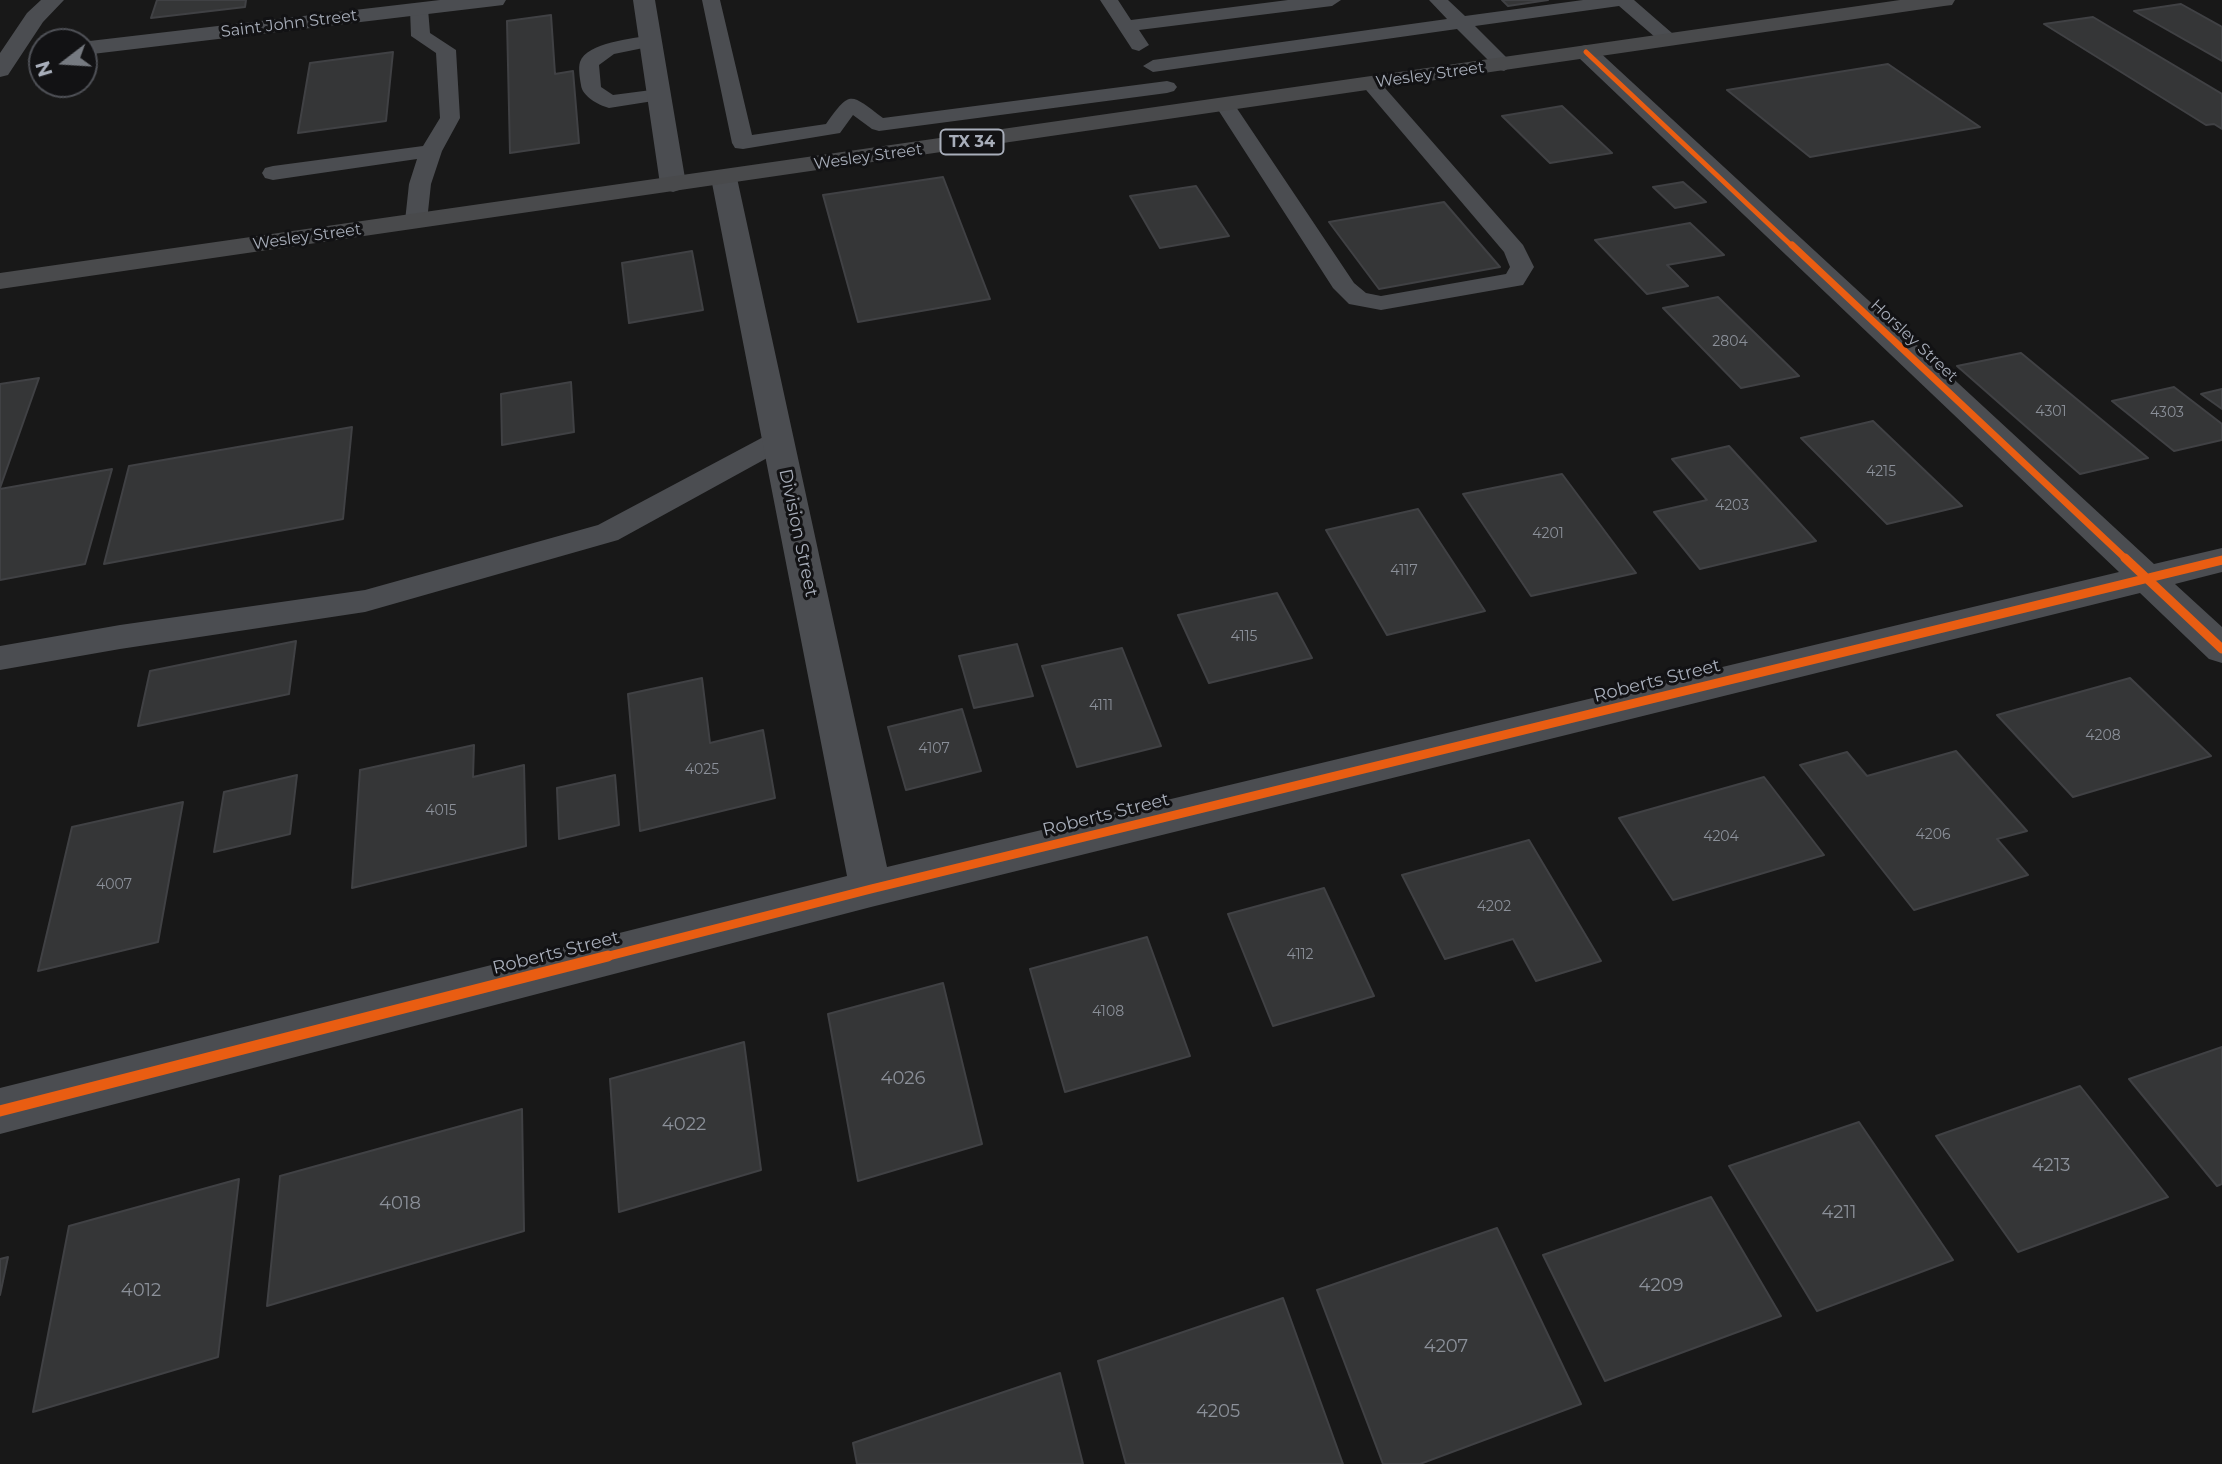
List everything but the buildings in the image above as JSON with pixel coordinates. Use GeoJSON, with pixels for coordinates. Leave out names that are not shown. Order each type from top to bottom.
{"type":"FeatureCollection","features":[{"type":"Feature","properties":{"kind":"main road","name":"Wesley Street"},"geometry":{"type":"LineString","coordinates":[[0,281],[1944,0]]}},
{"type":"Feature","properties":{"kind":"street"},"geometry":{"type":"LineString","coordinates":[[2,61],[35,18],[53,0]]}},
{"type":"Feature","properties":{"kind":"street","name":"Saint John Street"},"geometry":{"type":"LineString","coordinates":[[98,46],[495,0]]}},
{"type":"Feature","properties":{"kind":"street"},"geometry":{"type":"LineString","coordinates":[[644,0],[673,184]]}},
{"type":"Feature","properties":{"kind":"street","name":"Horsley Street"},"geometry":{"type":"LineString","coordinates":[[1586,52],[2222,649]]}},
{"type":"Feature","properties":{"kind":"street"},"geometry":{"type":"LineString","coordinates":[[2,61],[28,56]]}},
{"type":"Feature","properties":{"kind":"street","name":"Division Street"},"geometry":{"type":"LineString","coordinates":[[724,178],[871,889]]}},
{"type":"Feature","properties":{"kind":"street","name":"Roberts Street"},"geometry":{"type":"LineString","coordinates":[[0,1111],[871,889],[2222,560]]}},
{"type":"Feature","properties":{"kind":"lane"},"geometry":{"type":"LineString","coordinates":[[711,0],[743,143],[833,129],[851,104],[879,125],[1167,87]]}},
{"type":"Feature","properties":{"kind":"lane"},"geometry":{"type":"LineString","coordinates":[[1109,0],[1184,111]]}},
{"type":"Feature","properties":{"kind":"lane"},"geometry":{"type":"LineString","coordinates":[[1126,26],[1332,0]]}},
{"type":"Feature","properties":{"kind":"lane"},"geometry":{"type":"LineString","coordinates":[[1438,0],[1504,65]]}},
{"type":"Feature","properties":{"kind":"lane"},"geometry":{"type":"LineString","coordinates":[[1153,66],[1623,0],[1670,40]]}},
{"type":"Feature","properties":{"kind":"lane"},"geometry":{"type":"LineString","coordinates":[[416,221],[420,184],[431,151],[450,118],[446,50],[421,36],[419,9]]}},
{"type":"Feature","properties":{"kind":"lane"},"geometry":{"type":"LineString","coordinates":[[651,41],[608,49],[589,63],[591,89],[610,102],[659,95]]}},
{"type":"Feature","properties":{"kind":"lane"},"geometry":{"type":"LineString","coordinates":[[1225,105],[1345,288],[1358,299],[1381,303],[1514,280],[1522,267],[1515,250],[1371,84]]}},
{"type":"Feature","properties":{"kind":"lane"},"geometry":{"type":"LineString","coordinates":[[273,173],[431,151]]}},
{"type":"Feature","properties":{"kind":"lane"},"geometry":{"type":"LineString","coordinates":[[0,658],[120,637],[365,601],[608,533],[779,440]]}},
{"type":"Feature","properties":{"kind":"cycle path"},"geometry":{"type":"LineString","coordinates":[[1586,52],[2222,649]]}},
{"type":"Feature","properties":{"kind":"cycle path"},"geometry":{"type":"LineString","coordinates":[[0,1111],[871,889],[2222,560]]}}]}
